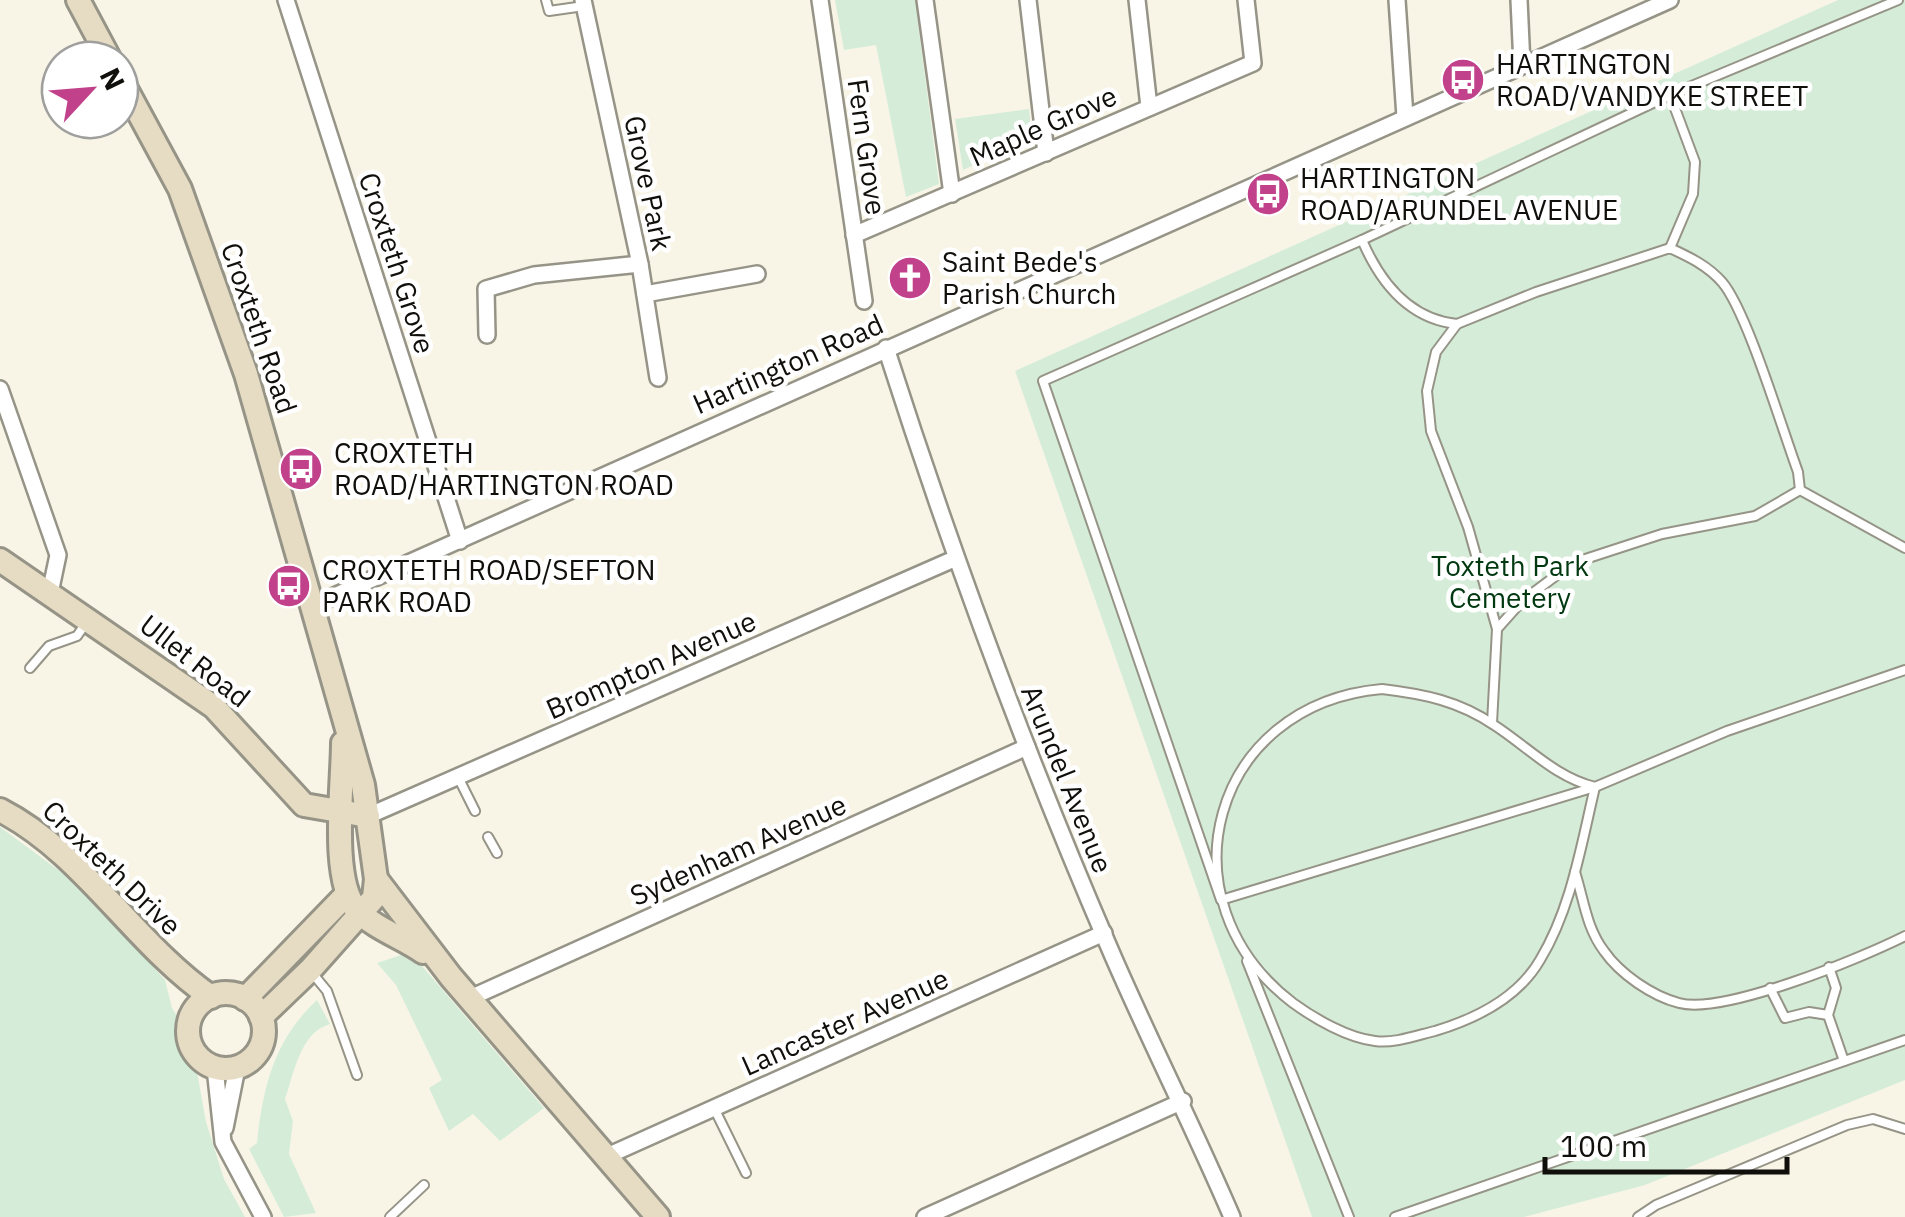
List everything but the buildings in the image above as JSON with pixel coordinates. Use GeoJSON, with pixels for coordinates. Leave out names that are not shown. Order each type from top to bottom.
{"type":"FeatureCollection","features":[{"type":"Feature","properties":{"kind":"main road"},"geometry":{"type":"LineString","coordinates":[[78,0],[99,40]]}},
{"type":"Feature","properties":{"kind":"main road","name":"Croxteth Road"},"geometry":{"type":"LineString","coordinates":[[140,115],[180,190],[246,374],[312,606],[368,816],[381,888],[362,915]]}},
{"type":"Feature","properties":{"kind":"main road","name":"Ullet Road"},"geometry":{"type":"LineString","coordinates":[[0,560],[214,707],[304,805],[342,814]]}},
{"type":"Feature","properties":{"kind":"main road","name":"Croxteth Road"},"geometry":{"type":"LineString","coordinates":[[343,724],[341,856],[347,894]]}},
{"type":"Feature","properties":{"kind":"main road","name":"Croxteth Drive"},"geometry":{"type":"LineString","coordinates":[[0,810],[22,821],[57,850],[178,974],[202,1004]]}},
{"type":"Feature","properties":{"kind":"main road"},"geometry":{"type":"LineString","coordinates":[[342,814],[368,816]]}},
{"type":"Feature","properties":{"kind":"main road"},"geometry":{"type":"LineString","coordinates":[[381,888],[452,978],[658,1217]]}},
{"type":"Feature","properties":{"kind":"main road"},"geometry":{"type":"LineString","coordinates":[[253,1008],[222,994],[202,1004],[188,1029],[192,1049],[226,1068],[248,1062],[262,1042],[253,1008],[280,962],[347,894],[362,915],[417,948],[452,978]]}},
{"type":"Feature","properties":{"kind":"main road"},"geometry":{"type":"LineString","coordinates":[[253,1008],[310,970],[362,915]]}},
{"type":"Feature","properties":{"kind":"main road"},"geometry":{"type":"LineString","coordinates":[[280,962],[310,970]]}},
{"type":"Feature","properties":{"kind":"street","name":"Croxteth Grove"},"geometry":{"type":"LineString","coordinates":[[286,0],[460,541]]}},
{"type":"Feature","properties":{"kind":"street","name":"Fern Grove"},"geometry":{"type":"LineString","coordinates":[[820,0],[864,301]]}},
{"type":"Feature","properties":{"kind":"street"},"geometry":{"type":"LineString","coordinates":[[926,0],[952,194]]}},
{"type":"Feature","properties":{"kind":"street"},"geometry":{"type":"LineString","coordinates":[[1028,0],[1046,153]]}},
{"type":"Feature","properties":{"kind":"street"},"geometry":{"type":"LineString","coordinates":[[1137,0],[1149,107]]}},
{"type":"Feature","properties":{"kind":"street","name":"Maple Grove"},"geometry":{"type":"LineString","coordinates":[[854,235],[1253,63],[1246,0]]}},
{"type":"Feature","properties":{"kind":"street"},"geometry":{"type":"LineString","coordinates":[[1398,0],[1405,117]]}},
{"type":"Feature","properties":{"kind":"street"},"geometry":{"type":"LineString","coordinates":[[1519,0],[1522,65]]}},
{"type":"Feature","properties":{"kind":"street","name":"Hartington Road"},"geometry":{"type":"LineString","coordinates":[[312,606],[1522,65],[1641,7],[1670,0]]}},
{"type":"Feature","properties":{"kind":"street","name":"Grove Park"},"geometry":{"type":"LineString","coordinates":[[583,3],[640,264],[658,378]]}},
{"type":"Feature","properties":{"kind":"street"},"geometry":{"type":"LineString","coordinates":[[487,335],[486,289],[534,275],[640,264]]}},
{"type":"Feature","properties":{"kind":"street"},"geometry":{"type":"LineString","coordinates":[[645,294],[757,274]]}},
{"type":"Feature","properties":{"kind":"street","name":"Arundel Avenue"},"geometry":{"type":"LineString","coordinates":[[886,348],[954,560],[1027,748],[1104,934],[1232,1217]]}},
{"type":"Feature","properties":{"kind":"street"},"geometry":{"type":"LineString","coordinates":[[0,389],[58,555],[50,592]]}},
{"type":"Feature","properties":{"kind":"street","name":"Brompton Avenue"},"geometry":{"type":"LineString","coordinates":[[368,816],[954,560]]}},
{"type":"Feature","properties":{"kind":"street","name":"Sydenham Avenue"},"geometry":{"type":"LineString","coordinates":[[470,998],[1027,748]]}},
{"type":"Feature","properties":{"kind":"street","name":"Lancaster Avenue"},"geometry":{"type":"LineString","coordinates":[[606,1156],[1104,934]]}},
{"type":"Feature","properties":{"kind":"street"},"geometry":{"type":"LineString","coordinates":[[226,1068],[223,1142],[263,1217]]}},
{"type":"Feature","properties":{"kind":"street"},"geometry":{"type":"LineString","coordinates":[[925,1217],[1183,1102]]}},
{"type":"Feature","properties":{"kind":"lane"},"geometry":{"type":"LineString","coordinates":[[546,0],[548,11],[583,3]]}},
{"type":"Feature","properties":{"kind":"lane"},"geometry":{"type":"LineString","coordinates":[[1349,1217],[1221,900],[1042,381],[1362,240],[1670,95],[1898,0]]}},
{"type":"Feature","properties":{"kind":"lane"},"geometry":{"type":"LineString","coordinates":[[1670,95],[1695,162],[1693,194],[1670,248]]}},
{"type":"Feature","properties":{"kind":"lane"},"geometry":{"type":"LineString","coordinates":[[1362,240],[1373,265],[1394,293],[1414,310],[1458,324]]}},
{"type":"Feature","properties":{"kind":"lane"},"geometry":{"type":"LineString","coordinates":[[1492,724],[1497,629],[1468,527],[1431,431],[1427,391],[1436,352],[1458,324],[1536,292],[1670,248],[1700,262],[1724,284],[1798,472],[1800,490]]}},
{"type":"Feature","properties":{"kind":"lane"},"geometry":{"type":"LineString","coordinates":[[1800,490],[1905,548]]}},
{"type":"Feature","properties":{"kind":"lane"},"geometry":{"type":"LineString","coordinates":[[1497,629],[1522,601],[1573,563],[1662,534],[1754,516],[1800,490]]}},
{"type":"Feature","properties":{"kind":"lane"},"geometry":{"type":"LineString","coordinates":[[30,668],[54,643],[77,636],[89,619]]}},
{"type":"Feature","properties":{"kind":"lane"},"geometry":{"type":"LineString","coordinates":[[1221,900],[1595,788],[1727,731],[1905,670]]}},
{"type":"Feature","properties":{"kind":"lane"},"geometry":{"type":"LineString","coordinates":[[1221,900],[1218,845],[1227,793],[1255,747],[1298,714],[1347,692],[1382,689],[1437,695],[1492,724],[1555,771],[1595,788]]}},
{"type":"Feature","properties":{"kind":"lane"},"geometry":{"type":"LineString","coordinates":[[458,777],[475,810]]}},
{"type":"Feature","properties":{"kind":"lane"},"geometry":{"type":"LineString","coordinates":[[1244,952],[1266,982],[1308,1014],[1376,1042],[1462,1023],[1507,997],[1528,975],[1562,916],[1595,788]]}},
{"type":"Feature","properties":{"kind":"lane"},"geometry":{"type":"LineString","coordinates":[[488,837],[496,853]]}},
{"type":"Feature","properties":{"kind":"lane"},"geometry":{"type":"LineString","coordinates":[[1574,868],[1584,915],[1605,953],[1642,986],[1680,1003],[1703,1005],[1770,988],[1905,936]]}},
{"type":"Feature","properties":{"kind":"lane"},"geometry":{"type":"LineString","coordinates":[[1829,967],[1836,988],[1828,1014],[1844,1061]]}},
{"type":"Feature","properties":{"kind":"lane"},"geometry":{"type":"LineString","coordinates":[[310,970],[327,991],[357,1076]]}},
{"type":"Feature","properties":{"kind":"lane"},"geometry":{"type":"LineString","coordinates":[[1770,988],[1785,1018],[1809,1012],[1828,1014]]}},
{"type":"Feature","properties":{"kind":"lane"},"geometry":{"type":"LineString","coordinates":[[1395,1217],[1905,1040]]}},
{"type":"Feature","properties":{"kind":"lane"},"geometry":{"type":"LineString","coordinates":[[714,1108],[746,1173]]}},
{"type":"Feature","properties":{"kind":"lane"},"geometry":{"type":"LineString","coordinates":[[1638,1217],[1656,1205],[1847,1125],[1873,1119],[1904,1128]]}},
{"type":"Feature","properties":{"kind":"lane"},"geometry":{"type":"LineString","coordinates":[[390,1217],[424,1185]]}},
{"type":"Feature","properties":{"kind":"green space"},"geometry":{"type":"Polygon","coordinates":[[[835,0],[915,0],[939,184],[906,197],[876,45],[844,50],[835,0]]]}},
{"type":"Feature","properties":{"kind":"green space","name":"Toxteth Park Cemetery"},"geometry":{"type":"Polygon","coordinates":[[[1838,0],[1905,0],[1905,1080],[1645,1185],[1524,1217],[1312,1217],[1015,371],[1838,0]]]}},
{"type":"Feature","properties":{"kind":"green space"},"geometry":{"type":"Polygon","coordinates":[[[1029,109],[1032,140],[963,170],[955,119],[1029,109]]]}},
{"type":"Feature","properties":{"kind":"green space"},"geometry":{"type":"Polygon","coordinates":[[[0,827],[84,889],[165,980],[172,1008],[191,1039],[206,1122],[224,1179],[245,1217],[0,1217],[0,827]]]}},
{"type":"Feature","properties":{"kind":"green space"},"geometry":{"type":"Polygon","coordinates":[[[410,952],[544,1108],[500,1141],[473,1114],[449,1131],[429,1088],[442,1080],[396,985],[377,963],[410,952]]]}},
{"type":"Feature","properties":{"kind":"green space"},"geometry":{"type":"Polygon","coordinates":[[[317,1000],[330,1024],[320,1028],[305,1045],[285,1099],[293,1121],[289,1154],[316,1213],[284,1217],[249,1149],[257,1143],[263,1102],[281,1047],[317,1000]]]}},
{"type":"Feature","properties":{"kind":"place","name":"HARTINGTON ROAD/VANDYKE STREET"},"geometry":{"type":"Point","coordinates":[1463,80]}},
{"type":"Feature","properties":{"kind":"place","name":"HARTINGTON ROAD/ARUNDEL AVENUE"},"geometry":{"type":"Point","coordinates":[1268,194]}},
{"type":"Feature","properties":{"kind":"place","name":"Saint Bede's Parish Church"},"geometry":{"type":"Point","coordinates":[910,278]}},
{"type":"Feature","properties":{"kind":"place","name":"CROXTETH ROAD/HARTINGTON ROAD"},"geometry":{"type":"Point","coordinates":[301,469]}},
{"type":"Feature","properties":{"kind":"place","name":"CROXTETH ROAD/SEFTON PARK ROAD"},"geometry":{"type":"Point","coordinates":[289,586]}}]}
